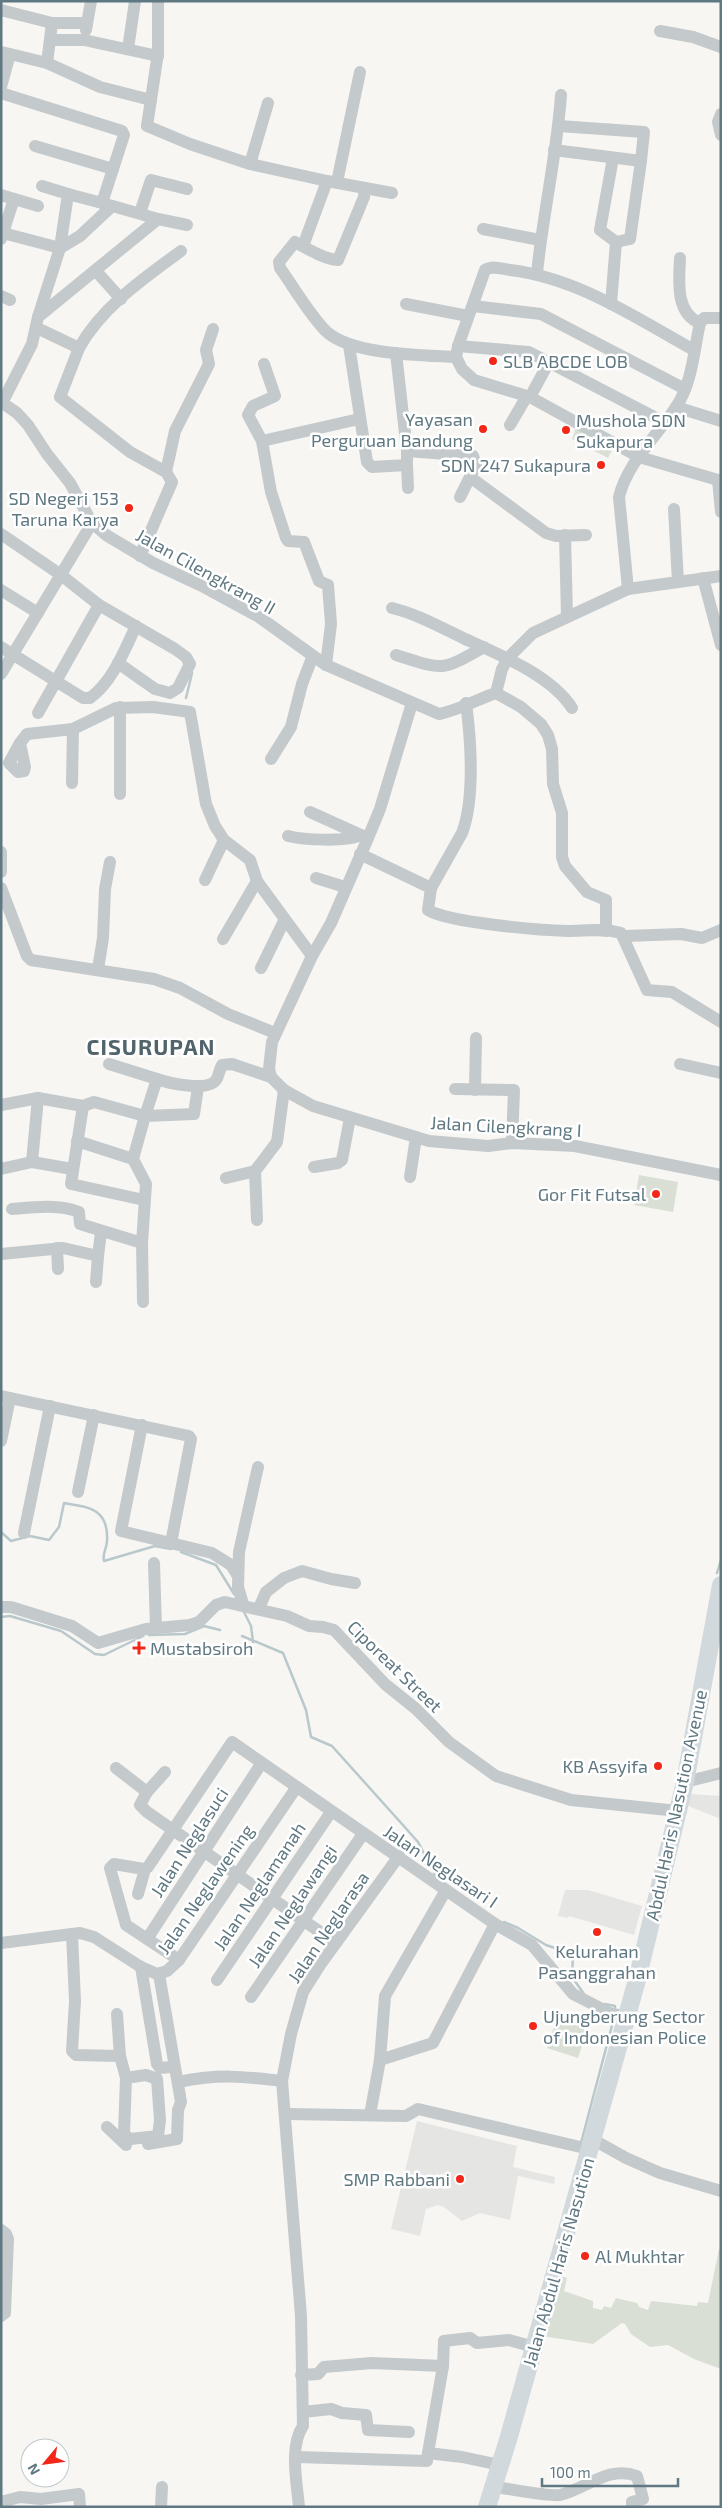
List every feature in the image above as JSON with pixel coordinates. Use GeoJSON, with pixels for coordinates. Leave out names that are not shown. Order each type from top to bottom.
{"type":"FeatureCollection","features":[{"type":"Feature","properties":{"kind":"highway","name":"Abdul Haris Nasution Avenue"},"geometry":{"type":"LineString","coordinates":[[618,2015],[685,1782],[720,1588]]}},
{"type":"Feature","properties":{"kind":"highway","name":"Jalan Abdul Haris Nasution"},"geometry":{"type":"LineString","coordinates":[[487,2507],[591,2144],[618,2015]]}},
{"type":"Feature","properties":{"kind":"street"},"geometry":{"type":"LineString","coordinates":[[84,40],[91,1]]}},
{"type":"Feature","properties":{"kind":"street"},"geometry":{"type":"LineString","coordinates":[[128,49],[135,1]]}},
{"type":"Feature","properties":{"kind":"street"},"geometry":{"type":"LineString","coordinates":[[158,1],[158,56],[147,127],[250,164],[392,194]]}},
{"type":"Feature","properties":{"kind":"street"},"geometry":{"type":"LineString","coordinates":[[8,8],[52,23],[87,23]]}},
{"type":"Feature","properties":{"kind":"street"},"geometry":{"type":"LineString","coordinates":[[47,63],[52,23]]}},
{"type":"Feature","properties":{"kind":"street"},"geometry":{"type":"LineString","coordinates":[[660,31],[693,38],[721,47]]}},
{"type":"Feature","properties":{"kind":"street"},"geometry":{"type":"LineString","coordinates":[[51,40],[84,40],[158,56]]}},
{"type":"Feature","properties":{"kind":"street"},"geometry":{"type":"LineString","coordinates":[[38,206],[7,197],[2,236],[60,248],[80,236],[107,205],[113,169],[124,135],[122,131],[4,94],[1,88],[6,53],[47,63],[100,87],[151,100]]}},
{"type":"Feature","properties":{"kind":"street"},"geometry":{"type":"LineString","coordinates":[[303,246],[332,182],[360,72]]}},
{"type":"Feature","properties":{"kind":"street"},"geometry":{"type":"LineString","coordinates":[[537,273],[540,240],[559,126],[561,95]]}},
{"type":"Feature","properties":{"kind":"street"},"geometry":{"type":"LineString","coordinates":[[250,164],[268,103]]}},
{"type":"Feature","properties":{"kind":"street"},"geometry":{"type":"LineString","coordinates":[[721,114],[718,122],[721,135]]}},
{"type":"Feature","properties":{"kind":"street"},"geometry":{"type":"LineString","coordinates":[[559,126],[644,132],[630,239],[616,242],[600,230],[613,158]]}},
{"type":"Feature","properties":{"kind":"street"},"geometry":{"type":"LineString","coordinates":[[35,146],[113,169]]}},
{"type":"Feature","properties":{"kind":"street"},"geometry":{"type":"LineString","coordinates":[[554,150],[641,161]]}},
{"type":"Feature","properties":{"kind":"street"},"geometry":{"type":"LineString","coordinates":[[140,213],[151,180],[187,190]]}},
{"type":"Feature","properties":{"kind":"street"},"geometry":{"type":"LineString","coordinates":[[42,186],[158,219],[187,225]]}},
{"type":"Feature","properties":{"kind":"street"},"geometry":{"type":"LineString","coordinates":[[365,188],[364,197],[338,260],[293,243],[279,262],[280,268],[328,332],[349,345],[396,353],[530,352],[664,422]]}},
{"type":"Feature","properties":{"kind":"street"},"geometry":{"type":"LineString","coordinates":[[2,402],[23,365],[38,323],[60,248],[68,194]]}},
{"type":"Feature","properties":{"kind":"street"},"geometry":{"type":"LineString","coordinates":[[38,323],[158,219]]}},
{"type":"Feature","properties":{"kind":"street"},"geometry":{"type":"LineString","coordinates":[[482,229],[540,240]]}},
{"type":"Feature","properties":{"kind":"street"},"geometry":{"type":"LineString","coordinates":[[611,304],[616,242]]}},
{"type":"Feature","properties":{"kind":"street"},"geometry":{"type":"LineString","coordinates":[[166,472],[130,452],[60,397],[79,348],[92,327],[121,299],[181,251]]}},
{"type":"Feature","properties":{"kind":"street"},"geometry":{"type":"LineString","coordinates":[[680,258],[679,278],[684,309],[689,318],[700,323]]}},
{"type":"Feature","properties":{"kind":"street"},"geometry":{"type":"LineString","coordinates":[[694,350],[611,304],[562,281],[537,273],[487,268],[457,352],[462,369],[474,380],[529,397],[639,457],[718,480],[721,512]]}},
{"type":"Feature","properties":{"kind":"street"},"geometry":{"type":"LineString","coordinates":[[96,271],[121,299]]}},
{"type":"Feature","properties":{"kind":"street"},"geometry":{"type":"LineString","coordinates":[[406,304],[471,311],[541,314],[685,389]]}},
{"type":"Feature","properties":{"kind":"street"},"geometry":{"type":"LineString","coordinates":[[628,589],[619,497],[623,485],[639,457],[676,407],[685,389],[700,323],[704,318],[721,318]]}},
{"type":"Feature","properties":{"kind":"street"},"geometry":{"type":"LineString","coordinates":[[38,323],[79,348]]}},
{"type":"Feature","properties":{"kind":"street"},"geometry":{"type":"LineString","coordinates":[[140,556],[172,486],[166,472],[175,431],[209,364],[206,350],[213,329]]}},
{"type":"Feature","properties":{"kind":"street"},"geometry":{"type":"LineString","coordinates":[[349,345],[359,419],[368,465],[372,467],[407,465]]}},
{"type":"Feature","properties":{"kind":"street"},"geometry":{"type":"LineString","coordinates":[[396,353],[407,451],[408,488]]}},
{"type":"Feature","properties":{"kind":"street"},"geometry":{"type":"LineString","coordinates":[[510,425],[549,362]]}},
{"type":"Feature","properties":{"kind":"street"},"geometry":{"type":"LineString","coordinates":[[264,364],[276,396],[253,406],[248,415],[262,441],[271,492],[286,538],[288,541],[304,542],[319,581],[328,585],[331,624],[326,665]]}},
{"type":"Feature","properties":{"kind":"street","name":"Jalan Cilengkrang II"},"geometry":{"type":"LineString","coordinates":[[2,402],[18,413],[28,425],[46,454],[70,483],[92,523],[106,535],[140,556],[252,613],[312,658],[439,714],[448,713],[466,703],[496,693]]}},
{"type":"Feature","properties":{"kind":"street"},"geometry":{"type":"LineString","coordinates":[[676,407],[721,422]]}},
{"type":"Feature","properties":{"kind":"street"},"geometry":{"type":"LineString","coordinates":[[262,441],[359,419]]}},
{"type":"Feature","properties":{"kind":"street"},"geometry":{"type":"LineString","coordinates":[[407,451],[473,456],[476,465],[460,497]]}},
{"type":"Feature","properties":{"kind":"street"},"geometry":{"type":"LineString","coordinates":[[470,477],[546,533],[556,536],[586,535]]}},
{"type":"Feature","properties":{"kind":"street"},"geometry":{"type":"LineString","coordinates":[[674,509],[678,582]]}},
{"type":"Feature","properties":{"kind":"street"},"geometry":{"type":"LineString","coordinates":[[1,674],[92,523]]}},
{"type":"Feature","properties":{"kind":"street"},"geometry":{"type":"LineString","coordinates":[[1,534],[61,575],[99,605],[186,657],[190,664],[178,688],[170,693],[161,691],[118,663]]}},
{"type":"Feature","properties":{"kind":"street"},"geometry":{"type":"LineString","coordinates":[[565,535],[568,617]]}},
{"type":"Feature","properties":{"kind":"street"},"geometry":{"type":"LineString","coordinates":[[606,931],[606,900],[587,892],[565,866],[562,857],[562,813],[553,784],[552,749],[548,734],[541,724],[521,707],[496,693],[502,669],[508,658],[533,633],[628,589],[721,576]]}},
{"type":"Feature","properties":{"kind":"street"},"geometry":{"type":"LineString","coordinates":[[703,578],[721,645]]}},
{"type":"Feature","properties":{"kind":"street"},"geometry":{"type":"LineString","coordinates":[[1,590],[38,613]]}},
{"type":"Feature","properties":{"kind":"street"},"geometry":{"type":"LineString","coordinates":[[38,713],[99,605]]}},
{"type":"Feature","properties":{"kind":"street"},"geometry":{"type":"LineString","coordinates":[[392,608],[407,612],[508,658],[552,686],[563,695],[572,708]]}},
{"type":"Feature","properties":{"kind":"street"},"geometry":{"type":"LineString","coordinates":[[1,647],[57,680],[83,698],[90,698],[102,688],[118,663],[136,626]]}},
{"type":"Feature","properties":{"kind":"street"},"geometry":{"type":"LineString","coordinates":[[396,655],[440,668],[454,664],[484,647]]}},
{"type":"Feature","properties":{"kind":"street"},"geometry":{"type":"LineString","coordinates":[[271,760],[292,727],[302,684],[312,658]]}},
{"type":"Feature","properties":{"kind":"street"},"geometry":{"type":"LineString","coordinates":[[271,1077],[269,1068],[276,1033],[312,956],[331,923],[360,854],[365,837],[380,809],[412,703]]}},
{"type":"Feature","properties":{"kind":"street"},"geometry":{"type":"LineString","coordinates":[[466,703],[470,732],[470,779],[464,824],[462,834],[430,888],[428,910],[445,917],[566,931],[617,931],[625,936],[681,934],[702,938],[721,930]]}},
{"type":"Feature","properties":{"kind":"street"},"geometry":{"type":"LineString","coordinates":[[120,707],[120,794]]}},
{"type":"Feature","properties":{"kind":"street"},"geometry":{"type":"LineString","coordinates":[[20,743],[27,734],[72,728],[120,707],[190,712],[206,804],[215,826],[224,840],[250,860],[257,882],[284,921],[312,956]]}},
{"type":"Feature","properties":{"kind":"street"},"geometry":{"type":"LineString","coordinates":[[72,728],[72,783]]}},
{"type":"Feature","properties":{"kind":"street"},"geometry":{"type":"LineString","coordinates":[[310,812],[365,837]]}},
{"type":"Feature","properties":{"kind":"street"},"geometry":{"type":"LineString","coordinates":[[288,836],[314,840],[365,837]]}},
{"type":"Feature","properties":{"kind":"street"},"geometry":{"type":"LineString","coordinates":[[205,880],[224,840]]}},
{"type":"Feature","properties":{"kind":"street"},"geometry":{"type":"LineString","coordinates":[[1,852],[1,872]]}},
{"type":"Feature","properties":{"kind":"street"},"geometry":{"type":"LineString","coordinates":[[360,854],[430,888]]}},
{"type":"Feature","properties":{"kind":"street"},"geometry":{"type":"LineString","coordinates":[[98,969],[103,938],[105,889],[110,862]]}},
{"type":"Feature","properties":{"kind":"street"},"geometry":{"type":"LineString","coordinates":[[316,878],[345,887]]}},
{"type":"Feature","properties":{"kind":"street"},"geometry":{"type":"LineString","coordinates":[[223,939],[257,882]]}},
{"type":"Feature","properties":{"kind":"street"},"geometry":{"type":"LineString","coordinates":[[1,888],[29,959],[154,979],[180,988],[228,1014],[276,1033]]}},
{"type":"Feature","properties":{"kind":"street"},"geometry":{"type":"LineString","coordinates":[[261,968],[284,921]]}},
{"type":"Feature","properties":{"kind":"street"},"geometry":{"type":"LineString","coordinates":[[625,936],[647,990],[672,992],[721,1022]]}},
{"type":"Feature","properties":{"kind":"street"},"geometry":{"type":"LineString","coordinates":[[475,1090],[476,1038]]}},
{"type":"Feature","properties":{"kind":"street"},"geometry":{"type":"LineString","coordinates":[[109,1064],[157,1079],[198,1087],[215,1082],[220,1067],[227,1063],[271,1077]]}},
{"type":"Feature","properties":{"kind":"street"},"geometry":{"type":"LineString","coordinates":[[680,1064],[721,1074]]}},
{"type":"Feature","properties":{"kind":"street","name":"Jalan Cilengkrang I"},"geometry":{"type":"LineString","coordinates":[[271,1077],[284,1090],[312,1106],[416,1137],[488,1146],[512,1143],[575,1146],[721,1176]]}},
{"type":"Feature","properties":{"kind":"street"},"geometry":{"type":"LineString","coordinates":[[133,1159],[157,1079]]}},
{"type":"Feature","properties":{"kind":"street"},"geometry":{"type":"LineString","coordinates":[[1,1105],[38,1098],[83,1106],[91,1102],[103,1103],[145,1116],[194,1114],[198,1087]]}},
{"type":"Feature","properties":{"kind":"street"},"geometry":{"type":"LineString","coordinates":[[455,1089],[515,1091],[512,1143]]}},
{"type":"Feature","properties":{"kind":"street"},"geometry":{"type":"LineString","coordinates":[[226,1178],[255,1171],[277,1142],[284,1090]]}},
{"type":"Feature","properties":{"kind":"street"},"geometry":{"type":"LineString","coordinates":[[32,1162],[38,1098]]}},
{"type":"Feature","properties":{"kind":"street"},"geometry":{"type":"LineString","coordinates":[[83,1106],[70,1183],[73,1186],[144,1200]]}},
{"type":"Feature","properties":{"kind":"street"},"geometry":{"type":"LineString","coordinates":[[314,1167],[338,1163],[342,1160],[350,1118]]}},
{"type":"Feature","properties":{"kind":"street"},"geometry":{"type":"LineString","coordinates":[[410,1177],[416,1137]]}},
{"type":"Feature","properties":{"kind":"street"},"geometry":{"type":"LineString","coordinates":[[77,1141],[133,1159],[146,1183],[142,1243],[144,1302]]}},
{"type":"Feature","properties":{"kind":"street"},"geometry":{"type":"LineString","coordinates":[[1,1169],[32,1162],[72,1169]]}},
{"type":"Feature","properties":{"kind":"street"},"geometry":{"type":"LineString","coordinates":[[255,1171],[257,1220]]}},
{"type":"Feature","properties":{"kind":"street"},"geometry":{"type":"LineString","coordinates":[[12,1209],[45,1206],[71,1209],[79,1212],[80,1224],[142,1243]]}},
{"type":"Feature","properties":{"kind":"street"},"geometry":{"type":"LineString","coordinates":[[96,1282],[101,1232]]}},
{"type":"Feature","properties":{"kind":"street"},"geometry":{"type":"LineString","coordinates":[[1,1254],[57,1248],[98,1256]]}},
{"type":"Feature","properties":{"kind":"street"},"geometry":{"type":"LineString","coordinates":[[57,1248],[58,1269]]}},
{"type":"Feature","properties":{"kind":"street"},"geometry":{"type":"LineString","coordinates":[[1,1440],[6,1397],[189,1436],[191,1439],[171,1543]]}},
{"type":"Feature","properties":{"kind":"street"},"geometry":{"type":"LineString","coordinates":[[24,1534],[50,1406]]}},
{"type":"Feature","properties":{"kind":"street"},"geometry":{"type":"LineString","coordinates":[[78,1492],[94,1415]]}},
{"type":"Feature","properties":{"kind":"street"},"geometry":{"type":"LineString","coordinates":[[142,1425],[120,1529],[122,1532],[212,1553],[238,1581]]}},
{"type":"Feature","properties":{"kind":"street"},"geometry":{"type":"LineString","coordinates":[[240,1604],[238,1581],[241,1534],[258,1468]]}},
{"type":"Feature","properties":{"kind":"street"},"geometry":{"type":"LineString","coordinates":[[154,1563],[156,1628]]}},
{"type":"Feature","properties":{"kind":"street"},"geometry":{"type":"LineString","coordinates":[[259,1608],[266,1592],[284,1578],[302,1571],[355,1583]]}},
{"type":"Feature","properties":{"kind":"street","name":"Ciporeat Street"},"geometry":{"type":"LineString","coordinates":[[1,1607],[11,1607],[72,1626],[98,1644],[156,1628],[190,1625],[199,1622],[219,1603],[240,1604],[259,1608],[287,1616],[309,1626],[323,1626],[334,1630],[385,1684],[416,1709],[449,1742],[496,1776],[571,1800],[678,1811]]}},
{"type":"Feature","properties":{"kind":"street","name":"Jalan Neglasari I"},"geometry":{"type":"LineString","coordinates":[[172,1831],[232,1742],[362,1834],[399,1856],[495,1924],[532,1946],[573,1994],[618,2015]]}},
{"type":"Feature","properties":{"kind":"street","name":"Jalan Neglasuci"},"geometry":{"type":"LineString","coordinates":[[147,1939],[261,1764]]}},
{"type":"Feature","properties":{"kind":"street"},"geometry":{"type":"LineString","coordinates":[[116,1768],[148,1792]]}},
{"type":"Feature","properties":{"kind":"street"},"geometry":{"type":"LineString","coordinates":[[165,1772],[148,1792],[140,1806],[172,1831],[273,1898],[336,1943]]}},
{"type":"Feature","properties":{"kind":"street"},"geometry":{"type":"LineString","coordinates":[[685,1782],[721,1773]]}},
{"type":"Feature","properties":{"kind":"street","name":"Jalan Neglawening"},"geometry":{"type":"LineString","coordinates":[[1,1943],[72,1934],[90,1935],[141,1967],[159,1974],[172,1968],[238,1875],[296,1788]]}},
{"type":"Feature","properties":{"kind":"street","name":"Jalan Neglamanah"},"geometry":{"type":"LineString","coordinates":[[217,1980],[331,1812]]}},
{"type":"Feature","properties":{"kind":"street"},"geometry":{"type":"LineString","coordinates":[[138,1894],[145,1869],[172,1831]]}},
{"type":"Feature","properties":{"kind":"street","name":"Jalan Neglawangi"},"geometry":{"type":"LineString","coordinates":[[251,1997],[362,1834]]}},
{"type":"Feature","properties":{"kind":"street","name":"Jalan Neglarasa"},"geometry":{"type":"LineString","coordinates":[[299,2507],[296,2457],[297,2435],[303,2426],[301,2316],[287,2114],[282,2081],[291,2034],[303,1992],[399,1856]]}},
{"type":"Feature","properties":{"kind":"street"},"geometry":{"type":"LineString","coordinates":[[145,1869],[112,1865],[110,1868],[124,1920],[132,1929],[179,1960]]}},
{"type":"Feature","properties":{"kind":"street"},"geometry":{"type":"LineString","coordinates":[[370,2115],[380,2060],[385,1996],[446,1890]]}},
{"type":"Feature","properties":{"kind":"street"},"geometry":{"type":"LineString","coordinates":[[380,2060],[433,2043],[495,1924]]}},
{"type":"Feature","properties":{"kind":"street"},"geometry":{"type":"LineString","coordinates":[[72,1934],[75,2001],[72,2051],[76,2055],[120,2056]]}},
{"type":"Feature","properties":{"kind":"street"},"geometry":{"type":"LineString","coordinates":[[141,1967],[158,2064],[160,2068],[170,2067]]}},
{"type":"Feature","properties":{"kind":"street"},"geometry":{"type":"LineString","coordinates":[[107,2127],[126,2145],[134,2147],[177,2139],[178,2108],[181,2102],[159,1974]]}},
{"type":"Feature","properties":{"kind":"street"},"geometry":{"type":"LineString","coordinates":[[117,2014],[120,2056],[126,2078],[124,2134],[130,2138],[158,2136],[160,2120],[157,2079],[146,2075],[126,2078]]}},
{"type":"Feature","properties":{"kind":"street"},"geometry":{"type":"LineString","coordinates":[[178,2082],[212,2076],[233,2075],[282,2081]]}},
{"type":"Feature","properties":{"kind":"street"},"geometry":{"type":"LineString","coordinates":[[287,2114],[406,2116],[418,2108],[591,2144],[660,2172],[721,2191]]}},
{"type":"Feature","properties":{"kind":"street"},"geometry":{"type":"LineString","coordinates":[[1,2230],[4,2231],[8,2239],[5,2314],[1,2316]]}},
{"type":"Feature","properties":{"kind":"street"},"geometry":{"type":"LineString","coordinates":[[296,2457],[427,2461],[443,2366],[444,2341],[470,2338],[477,2343],[510,2340],[534,2348]]}},
{"type":"Feature","properties":{"kind":"street"},"geometry":{"type":"LineString","coordinates":[[301,2375],[318,2374],[324,2367],[372,2363],[443,2366]]}},
{"type":"Feature","properties":{"kind":"street"},"geometry":{"type":"LineString","coordinates":[[303,2412],[330,2409],[342,2413],[366,2415],[368,2430],[409,2432]]}},
{"type":"Feature","properties":{"kind":"street"},"geometry":{"type":"LineString","coordinates":[[428,2453],[462,2457],[500,2465]]}},
{"type":"Feature","properties":{"kind":"street"},"geometry":{"type":"LineString","coordinates":[[494,2487],[558,2496],[620,2472],[637,2476],[642,2498],[632,2502],[632,2507]]}},
{"type":"Feature","properties":{"kind":"street"},"geometry":{"type":"LineString","coordinates":[[162,2487],[162,2507]]}},
{"type":"Feature","properties":{"kind":"street"},"geometry":{"type":"LineString","coordinates":[[1,2502],[20,2497],[64,2502],[79,2494],[80,2507]]}},
{"type":"Feature","properties":{"kind":"shaded area"},"geometry":{"type":"Polygon","coordinates":[[[576,428],[613,448],[608,458],[572,439],[576,428]]]}},
{"type":"Feature","properties":{"kind":"shaded area","name":"Gor Fit Futsal"},"geometry":{"type":"Polygon","coordinates":[[[639,1175],[678,1182],[673,1212],[634,1205],[639,1175]]]}},
{"type":"Feature","properties":{"kind":"shaded area"},"geometry":{"type":"Polygon","coordinates":[[[690,1794],[721,1796],[721,1819],[688,1806],[690,1794]]]}},
{"type":"Feature","properties":{"kind":"shaded area"},"geometry":{"type":"Polygon","coordinates":[[[565,1890],[588,1890],[642,1906],[634,1935],[569,1916],[568,1918],[558,1916],[565,1890]]]}},
{"type":"Feature","properties":{"kind":"shaded area"},"geometry":{"type":"Polygon","coordinates":[[[559,2011],[590,2021],[578,2058],[547,2048],[559,2011]]]}},
{"type":"Feature","properties":{"kind":"shaded area","name":"SMP Rabbani"},"geometry":{"type":"Polygon","coordinates":[[[417,2121],[517,2146],[513,2167],[555,2177],[554,2184],[518,2176],[510,2220],[480,2213],[462,2221],[444,2207],[438,2205],[426,2209],[420,2236],[391,2229],[417,2121]]]}},
{"type":"Feature","properties":{"kind":"shaded area"},"geometry":{"type":"Polygon","coordinates":[[[719,2249],[721,2249],[721,2369],[694,2359],[668,2345],[650,2347],[631,2334],[625,2324],[622,2323],[593,2344],[542,2336],[561,2276],[567,2278],[564,2291],[593,2301],[593,2308],[602,2310],[604,2306],[611,2308],[616,2298],[637,2303],[639,2307],[648,2310],[651,2301],[697,2306],[698,2302],[708,2303],[719,2249]]]}},
{"type":"Feature","properties":{"kind":"waterway"},"geometry":{"type":"LineString","coordinates":[[186,698],[192,673]]}},
{"type":"Feature","properties":{"kind":"waterway"},"geometry":{"type":"LineString","coordinates":[[1,1532],[11,1541],[30,1536],[49,1540],[59,1527],[64,1503],[89,1508],[101,1516],[107,1530],[104,1561],[155,1546],[171,1549]]}},
{"type":"Feature","properties":{"kind":"waterway"},"geometry":{"type":"LineString","coordinates":[[181,1552],[216,1565],[234,1594]]}},
{"type":"Feature","properties":{"kind":"waterway"},"geometry":{"type":"LineString","coordinates":[[717,1573],[721,1560]]}},
{"type":"Feature","properties":{"kind":"waterway"},"geometry":{"type":"LineString","coordinates":[[243,1610],[251,1626],[253,1642]]}},
{"type":"Feature","properties":{"kind":"waterway"},"geometry":{"type":"LineString","coordinates":[[1,1617],[10,1616],[61,1631],[95,1654],[104,1655],[143,1636]]}},
{"type":"Feature","properties":{"kind":"waterway"},"geometry":{"type":"LineString","coordinates":[[149,1635],[185,1634],[204,1626],[220,1630]]}},
{"type":"Feature","properties":{"kind":"waterway"},"geometry":{"type":"LineString","coordinates":[[242,1636],[283,1653],[306,1710],[311,1737],[332,1746],[402,1824],[418,1842],[437,1878]]}},
{"type":"Feature","properties":{"kind":"waterway"},"geometry":{"type":"LineString","coordinates":[[504,1922],[546,1945],[573,1954],[572,1977],[584,1994]]}},
{"type":"Feature","properties":{"kind":"waterway"},"geometry":{"type":"LineString","coordinates":[[605,2004],[615,2006],[615,2010]]}},
{"type":"Feature","properties":{"kind":"waterway"},"geometry":{"type":"LineString","coordinates":[[581,2143],[614,2018]]}},
{"type":"Feature","properties":{"kind":"place","name":"SLB ABCDE LOB"},"geometry":{"type":"Point","coordinates":[493,361]}},
{"type":"Feature","properties":{"kind":"place","name":"Yayasan Perguruan Bandung"},"geometry":{"type":"Point","coordinates":[483,429]}},
{"type":"Feature","properties":{"kind":"place","name":"Mushola SDN Sukapura"},"geometry":{"type":"Point","coordinates":[566,430]}},
{"type":"Feature","properties":{"kind":"place","name":"SDN 247 Sukapura"},"geometry":{"type":"Point","coordinates":[601,465]}},
{"type":"Feature","properties":{"kind":"place","name":"SD Negeri 153 Taruna Karya"},"geometry":{"type":"Point","coordinates":[129,508]}},
{"type":"Feature","properties":{"kind":"place","name":"Gor Fit Futsal"},"geometry":{"type":"Point","coordinates":[656,1194]}},
{"type":"Feature","properties":{"kind":"place","name":"Mustabsiroh"},"geometry":{"type":"Point","coordinates":[139,1648]}},
{"type":"Feature","properties":{"kind":"place","name":"KB Assyifa"},"geometry":{"type":"Point","coordinates":[658,1766]}},
{"type":"Feature","properties":{"kind":"place","name":"Kelurahan Pasanggrahan"},"geometry":{"type":"Point","coordinates":[597,1932]}},
{"type":"Feature","properties":{"kind":"place","name":"Ujungberung Sector of Indonesian Police"},"geometry":{"type":"Point","coordinates":[533,2026]}},
{"type":"Feature","properties":{"kind":"place","name":"SMP Rabbani"},"geometry":{"type":"Point","coordinates":[460,2179]}},
{"type":"Feature","properties":{"kind":"place","name":"Al Mukhtar"},"geometry":{"type":"Point","coordinates":[585,2256]}},
{"type":"Feature","properties":{"kind":"district","name":"CISURUPAN"},"geometry":{"type":"Point","coordinates":[151,1046]}}]}
